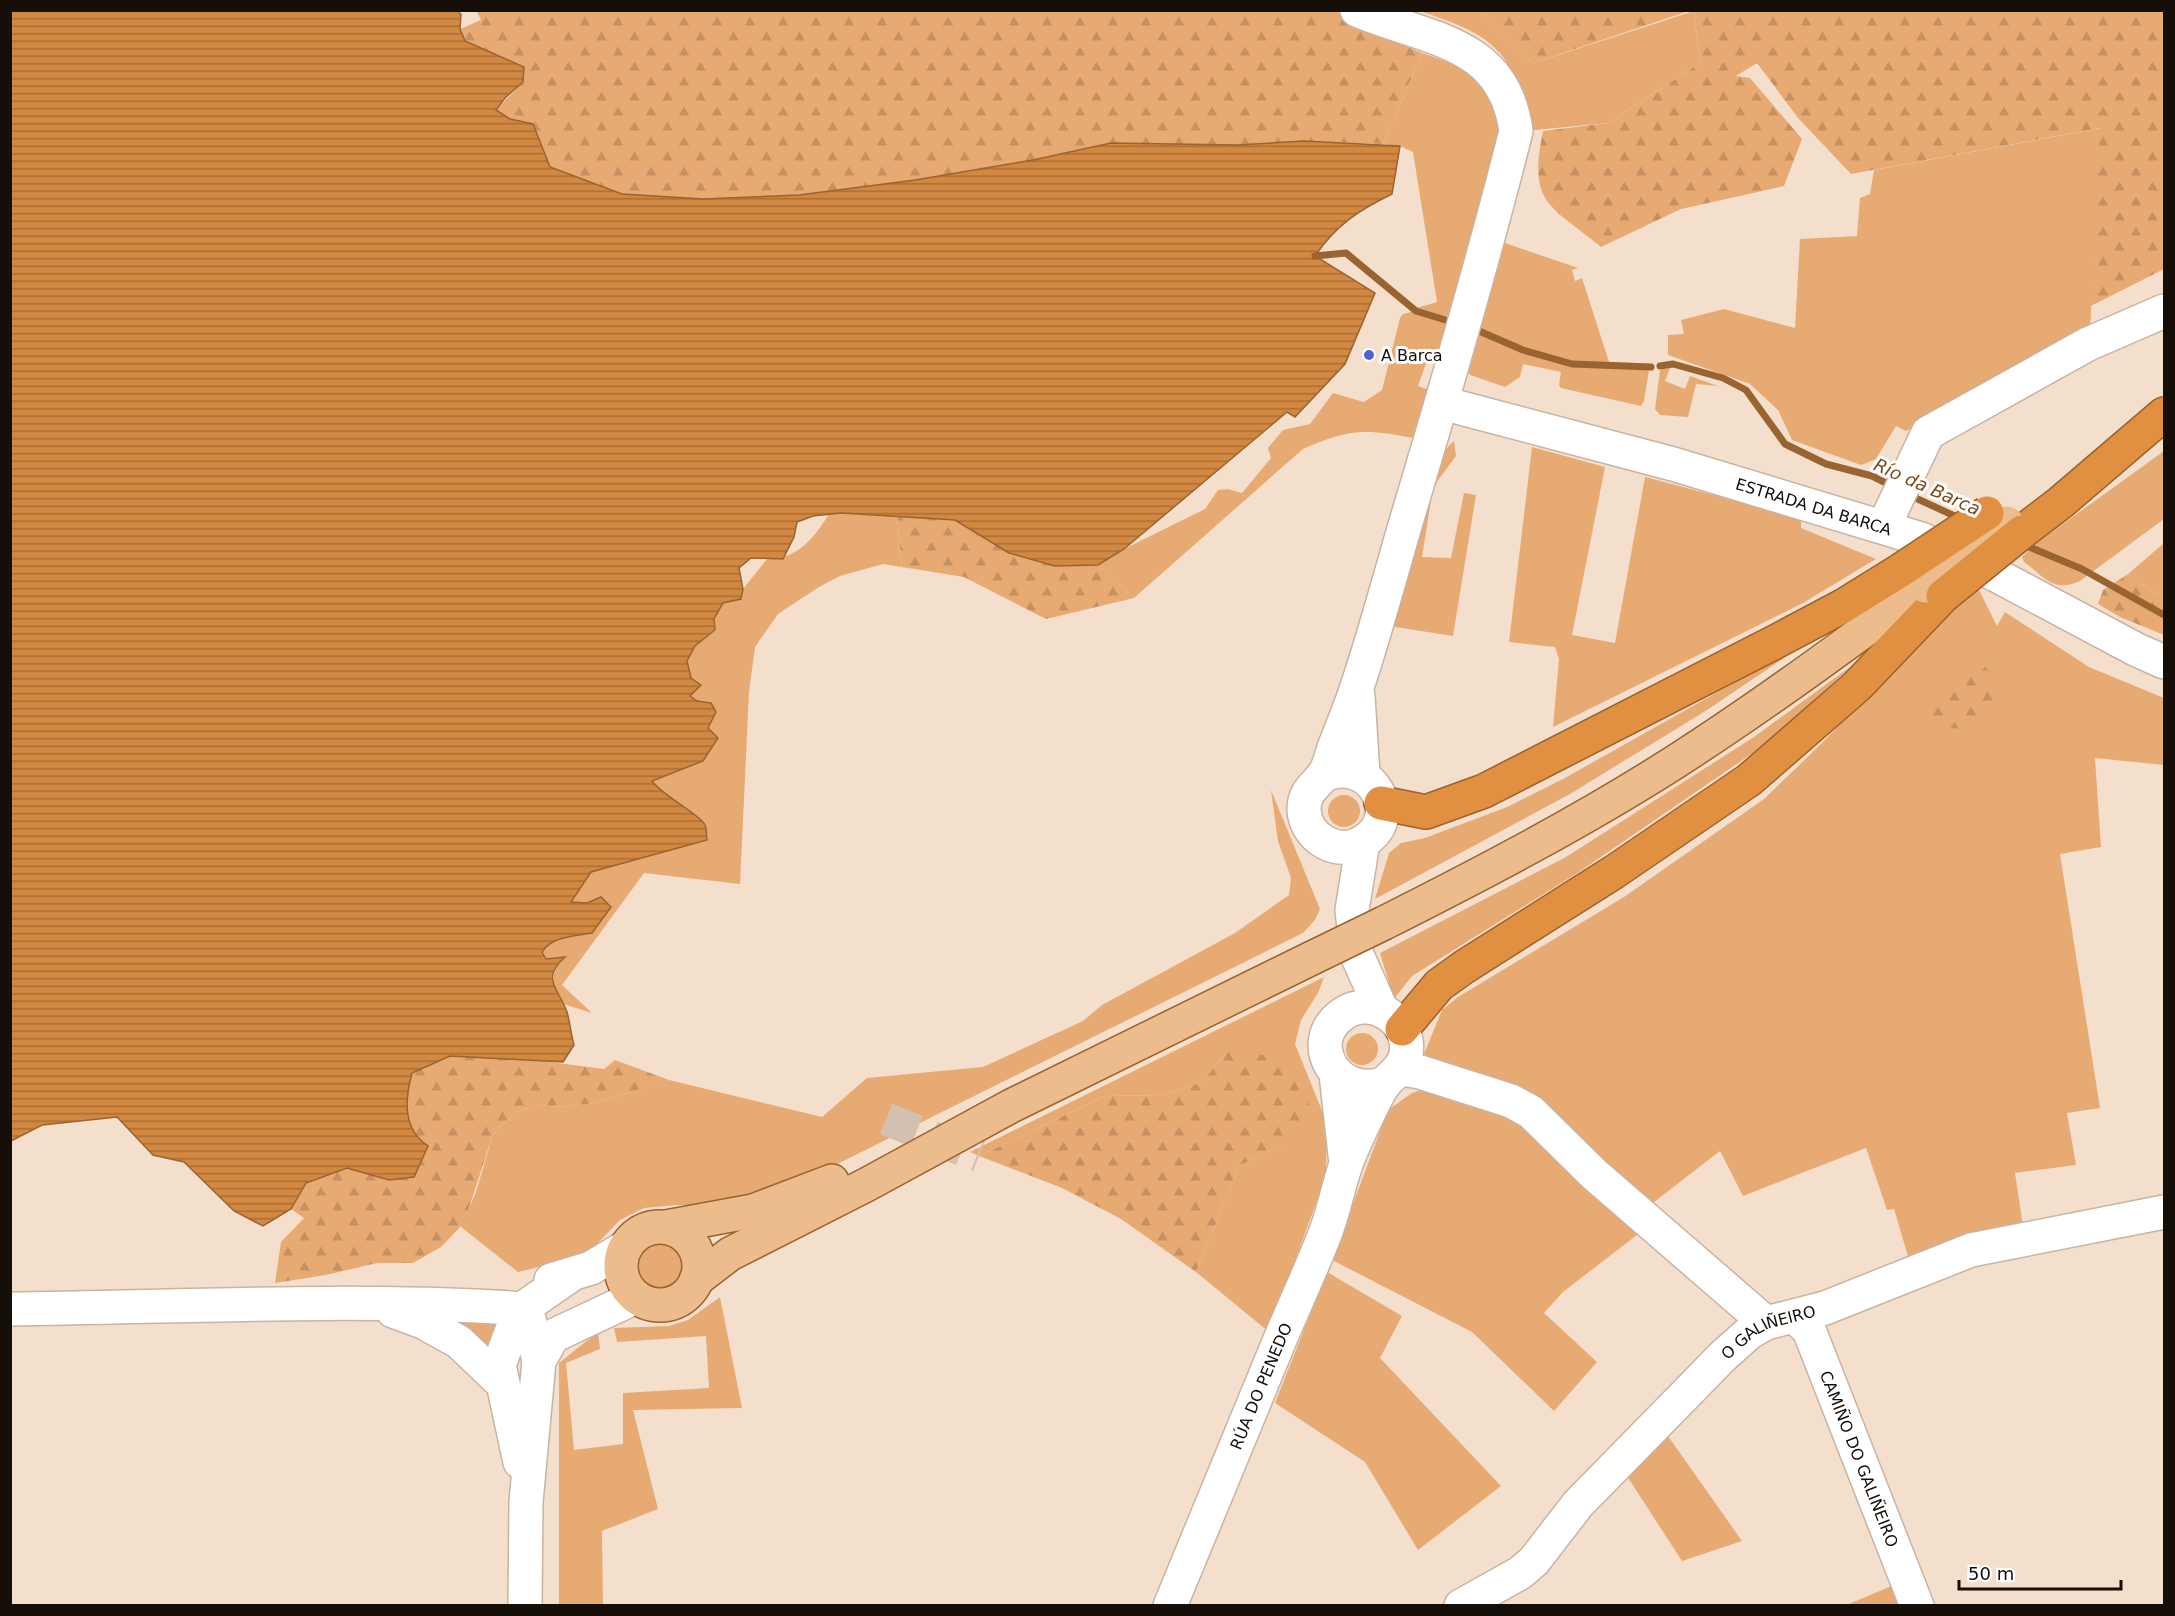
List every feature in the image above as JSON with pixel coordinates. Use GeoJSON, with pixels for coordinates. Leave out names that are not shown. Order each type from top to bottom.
{"type":"FeatureCollection","features":[{"type":"Feature","properties":{"kind":"highway"},"geometry":{"type":"LineString","coordinates":[[1392,1019],[1464,967],[1623,867],[1749,780],[1857,686],[1923,584],[2011,519],[2060,503],[2164,414]]}},
{"type":"Feature","properties":{"kind":"highway"},"geometry":{"type":"LineString","coordinates":[[1381,803],[1426,812],[1484,791],[1756,653],[1843,606],[1923,584],[1986,558],[2011,519]]}},
{"type":"Feature","properties":{"kind":"main road"},"geometry":{"type":"LineString","coordinates":[[2011,519],[2164,408]]}},
{"type":"Feature","properties":{"kind":"main road"},"geometry":{"type":"LineString","coordinates":[[1011,1106],[861,1170],[753,1210],[642,1231],[626,1248],[622,1256],[622,1274],[636,1297],[651,1304],[666,1304],[688,1294],[696,1280],[730,1254],[866,1185],[1011,1106],[1384,923],[1536,844],[1673,763],[1765,702],[1923,584]]}},
{"type":"Feature","properties":{"kind":"main road"},"geometry":{"type":"LineString","coordinates":[[666,1227],[687,1237],[694,1246],[698,1257],[696,1280]]}},
{"type":"Feature","properties":{"kind":"street"},"geometry":{"type":"LineString","coordinates":[[1352,910],[1319,840],[1311,830],[1304,806],[1307,794],[1324,775],[1358,684],[1442,403],[1516,130],[1514,110],[1498,78],[1476,57],[1463,49],[1357,10]]}},
{"type":"Feature","properties":{"kind":"street"},"geometry":{"type":"LineString","coordinates":[[1884,526],[1928,433],[2088,344],[2164,311]]}},
{"type":"Feature","properties":{"kind":"street","name":"ESTRADA DA BARCA"},"geometry":{"type":"LineString","coordinates":[[1442,403],[1673,464],[1921,539],[2164,662]]}},
{"type":"Feature","properties":{"kind":"street"},"geometry":{"type":"LineString","coordinates":[[1358,684],[1363,775]]}},
{"type":"Feature","properties":{"kind":"street"},"geometry":{"type":"LineString","coordinates":[[1324,775],[1343,770],[1363,775],[1375,787],[1381,803],[1378,825],[1363,842],[1352,910],[1357,955],[1342,1014]]}},
{"type":"Feature","properties":{"kind":"street"},"geometry":{"type":"LineString","coordinates":[[1319,840],[1341,848],[1363,842]]}},
{"type":"Feature","properties":{"kind":"street"},"geometry":{"type":"LineString","coordinates":[[1357,955],[1392,1019],[1406,1046],[1392,1076],[1365,1088],[1354,1086],[1336,1074],[1329,1063],[1326,1050],[1327,1036],[1333,1024],[1342,1014],[1354,1008],[1368,1006],[1392,1019]]}},
{"type":"Feature","properties":{"kind":"street","name":"CAMIÑO DO GALIÑEIRO"},"geometry":{"type":"LineString","coordinates":[[1392,1076],[1420,1072],[1511,1101],[1531,1112],[1594,1174],[1781,1320],[1809,1330],[1917,1605]]}},
{"type":"Feature","properties":{"kind":"street","name":"RÚA DO PENEDO"},"geometry":{"type":"LineString","coordinates":[[1336,1074],[1346,1164]]}},
{"type":"Feature","properties":{"kind":"street","name":"RÚA DO PENEDO"},"geometry":{"type":"LineString","coordinates":[[1170,1605],[1326,1232],[1346,1164],[1392,1076]]}},
{"type":"Feature","properties":{"kind":"street","name":"O GALIÑEIRO"},"geometry":{"type":"LineString","coordinates":[[1461,1605],[1520,1573],[1534,1561],[1578,1504],[1706,1373],[1750,1332],[1971,1251],[2164,1212]]}},
{"type":"Feature","properties":{"kind":"street"},"geometry":{"type":"LineString","coordinates":[[462,1305],[572,1275],[591,1268],[626,1248]]}},
{"type":"Feature","properties":{"kind":"street"},"geometry":{"type":"LineString","coordinates":[[526,1502],[521,1463],[499,1365],[524,1315],[572,1275]]}},
{"type":"Feature","properties":{"kind":"street"},"geometry":{"type":"LineString","coordinates":[[539,1361],[553,1336],[636,1297]]}},
{"type":"Feature","properties":{"kind":"street"},"geometry":{"type":"LineString","coordinates":[[10,1309],[377,1304],[512,1308],[524,1315],[598,1313]]}},
{"type":"Feature","properties":{"kind":"street"},"geometry":{"type":"LineString","coordinates":[[377,1304],[423,1322],[459,1342],[503,1384]]}},
{"type":"Feature","properties":{"kind":"street"},"geometry":{"type":"LineString","coordinates":[[524,1315],[539,1361],[526,1502],[525,1604]]}},
{"type":"Feature","properties":{"kind":"green space"},"geometry":{"type":"Polygon","coordinates":[[[476,10],[1336,10],[1359,26],[1422,53],[1383,144],[1304,141],[1236,145],[1111,143],[1033,160],[915,180],[799,195],[702,199],[622,194],[550,167],[533,124],[510,119],[496,110],[523,82],[524,68],[465,41],[460,29],[481,20],[476,10]]]}},
{"type":"Feature","properties":{"kind":"green space"},"geometry":{"type":"Polygon","coordinates":[[[1420,11],[1480,11],[1533,63],[1694,11],[1700,63],[1608,123],[1525,131],[1511,71],[1495,48],[1473,32],[1420,11]]]}},
{"type":"Feature","properties":{"kind":"green space"},"geometry":{"type":"Polygon","coordinates":[[[1480,11],[1689,11],[1533,63],[1480,11]]]}},
{"type":"Feature","properties":{"kind":"green space"},"geometry":{"type":"Polygon","coordinates":[[[1694,11],[2164,11],[2164,269],[2091,306],[2100,128],[1851,174],[1798,118],[1757,63],[1736,76],[1750,78],[1802,139],[1784,186],[1681,209],[1601,247],[1556,211],[1547,201],[1541,189],[1538,174],[1543,131],[1608,123],[1700,63],[1694,11]]]}},
{"type":"Feature","properties":{"kind":"green space"},"geometry":{"type":"Polygon","coordinates":[[[1422,53],[1454,64],[1478,78],[1493,96],[1503,142],[1443,361],[1428,358],[1418,386],[1434,392],[1417,439],[1384,433],[1359,432],[1334,437],[1303,449],[1134,598],[1098,565],[1124,549],[1205,509],[1218,490],[1228,489],[1242,493],[1271,458],[1268,448],[1283,430],[1310,424],[1333,393],[1364,402],[1382,390],[1400,318],[1403,314],[1415,311],[1413,309],[1437,302],[1413,152],[1400,146],[1383,144],[1422,53]]]}},
{"type":"Feature","properties":{"kind":"green space"},"geometry":{"type":"Polygon","coordinates":[[[2101,128],[2090,331],[1906,431],[1896,426],[1876,459],[1861,465],[1792,440],[1778,410],[1750,384],[1668,355],[1668,335],[1684,334],[1681,320],[1724,309],[1795,328],[1800,239],[1857,236],[1860,198],[1870,194],[1874,170],[2101,128]]]}},
{"type":"Feature","properties":{"kind":"green space"},"geometry":{"type":"Polygon","coordinates":[[[1502,242],[1578,268],[1572,270],[1575,281],[1582,278],[1609,362],[1650,364],[1644,401],[1641,406],[1561,388],[1559,385],[1561,372],[1523,364],[1520,377],[1505,387],[1470,375],[1464,365],[1502,242]]]}},
{"type":"Feature","properties":{"kind":"green space"},"geometry":{"type":"Polygon","coordinates":[[[1670,368],[1665,381],[1685,389],[1690,376],[1718,386],[1696,384],[1688,417],[1660,415],[1655,409],[1660,370],[1670,368]]]}},
{"type":"Feature","properties":{"kind":"green space"},"geometry":{"type":"Polygon","coordinates":[[[1454,441],[1456,456],[1433,487],[1422,557],[1451,558],[1464,493],[1476,495],[1453,636],[1389,626],[1437,458],[1454,441]]]}},
{"type":"Feature","properties":{"kind":"green space"},"geometry":{"type":"Polygon","coordinates":[[[1532,447],[1605,467],[1572,635],[1615,643],[1645,477],[1801,518],[1801,528],[1876,559],[1803,603],[1553,727],[1559,659],[1555,647],[1509,642],[1532,447]]]}},
{"type":"Feature","properties":{"kind":"green space"},"geometry":{"type":"Polygon","coordinates":[[[2164,451],[2164,519],[2080,581],[2071,584],[2050,582],[2024,562],[2022,557],[2035,544],[2164,451]]]}},
{"type":"Feature","properties":{"kind":"green space"},"geometry":{"type":"Polygon","coordinates":[[[829,514],[897,516],[902,567],[883,564],[840,576],[819,587],[778,614],[755,647],[749,692],[740,884],[644,873],[562,985],[592,1013],[563,1004],[556,992],[554,974],[564,957],[546,959],[542,953],[546,947],[557,940],[592,933],[601,897],[587,903],[570,902],[591,872],[627,861],[699,817],[680,807],[652,781],[661,776],[708,728],[715,713],[690,696],[691,678],[687,661],[695,646],[715,631],[714,619],[723,603],[741,599],[743,589],[767,559],[778,558],[796,551],[811,539],[829,514]]]}},
{"type":"Feature","properties":{"kind":"green space"},"geometry":{"type":"Polygon","coordinates":[[[897,516],[955,520],[1009,553],[1055,566],[1098,565],[1134,598],[1046,619],[964,577],[902,567],[897,516]]]}},
{"type":"Feature","properties":{"kind":"green space"},"geometry":{"type":"Polygon","coordinates":[[[2164,543],[2164,599],[2128,574],[2164,543]]]}},
{"type":"Feature","properties":{"kind":"green space"},"geometry":{"type":"Polygon","coordinates":[[[2128,574],[2164,599],[2164,635],[2120,617],[2098,604],[2103,590],[2128,574]]]}},
{"type":"Feature","properties":{"kind":"green space"},"geometry":{"type":"Polygon","coordinates":[[[1979,590],[1997,626],[2005,612],[2089,667],[2164,698],[2164,765],[2095,758],[2101,847],[2060,854],[2100,1108],[2067,1113],[2076,1165],[2015,1173],[2024,1233],[1910,1263],[1894,1209],[1887,1210],[1866,1148],[1743,1196],[1720,1151],[1645,1209],[1424,1054],[1442,1010],[1458,997],[1624,897],[1764,799],[1820,745],[1955,604],[1979,590]]]}},
{"type":"Feature","properties":{"kind":"green space"},"geometry":{"type":"Polygon","coordinates":[[[1814,638],[1704,712],[1570,794],[1375,899],[1389,853],[1401,843],[1425,838],[1507,807],[1563,779],[1814,638]]]}},
{"type":"Feature","properties":{"kind":"green space"},"geometry":{"type":"Polygon","coordinates":[[[1975,658],[1995,676],[2000,704],[1962,729],[1931,726],[1928,706],[1975,658]]]}},
{"type":"Feature","properties":{"kind":"green space"},"geometry":{"type":"Polygon","coordinates":[[[1854,664],[1760,748],[1576,874],[1412,976],[1394,999],[1380,953],[1566,857],[1754,737],[1854,664]]]}},
{"type":"Feature","properties":{"kind":"green space"},"geometry":{"type":"Polygon","coordinates":[[[1271,790],[1320,909],[1315,920],[1303,933],[805,1180],[719,1207],[677,1205],[644,1208],[620,1220],[591,1250],[576,1258],[518,1272],[461,1227],[476,1192],[493,1134],[516,1112],[538,1105],[562,1107],[596,1103],[669,1080],[822,1117],[867,1078],[983,1067],[1083,1021],[1102,1005],[1235,933],[1289,895],[1291,878],[1278,841],[1271,790]]]}},
{"type":"Feature","properties":{"kind":"green space"},"geometry":{"type":"Polygon","coordinates":[[[1344,795],[1356,799],[1360,811],[1356,823],[1344,827],[1332,823],[1328,811],[1332,799],[1344,795]]]}},
{"type":"Feature","properties":{"kind":"green space"},"geometry":{"type":"Polygon","coordinates":[[[1324,977],[1318,993],[1301,1020],[1295,1044],[1327,1123],[1326,1176],[1269,1332],[1196,1272],[1239,1166],[1283,1144],[1228,1050],[1202,1082],[1163,1096],[1107,1095],[979,1156],[970,1152],[1324,977]]]}},
{"type":"Feature","properties":{"kind":"green space"},"geometry":{"type":"Polygon","coordinates":[[[1362,1033],[1374,1037],[1378,1049],[1374,1061],[1362,1065],[1350,1061],[1346,1049],[1350,1037],[1362,1033]]]}},
{"type":"Feature","properties":{"kind":"green space"},"geometry":{"type":"Polygon","coordinates":[[[1228,1050],[1269,1056],[1298,1083],[1311,1109],[1283,1144],[1239,1166],[1196,1272],[1121,1219],[1062,1188],[979,1156],[1107,1095],[1163,1096],[1202,1082],[1228,1050]]]}},
{"type":"Feature","properties":{"kind":"green space"},"geometry":{"type":"Polygon","coordinates":[[[450,1056],[534,1060],[604,1069],[615,1060],[669,1080],[596,1103],[562,1107],[538,1105],[516,1112],[493,1134],[464,1223],[441,1247],[413,1263],[377,1263],[326,1275],[275,1283],[281,1242],[304,1218],[291,1209],[306,1183],[347,1168],[389,1180],[414,1177],[420,1161],[420,1140],[408,1122],[405,1099],[411,1073],[450,1056]]]}},
{"type":"Feature","properties":{"kind":"green space"},"geometry":{"type":"Polygon","coordinates":[[[1433,1086],[1508,1108],[1646,1228],[1563,1292],[1544,1313],[1597,1362],[1554,1411],[1472,1332],[1332,1260],[1388,1110],[1412,1093],[1433,1086]]]}},
{"type":"Feature","properties":{"kind":"green space"},"geometry":{"type":"Polygon","coordinates":[[[660,1242],[676,1249],[683,1265],[676,1281],[660,1288],[644,1281],[637,1265],[644,1249],[660,1242]]]}},
{"type":"Feature","properties":{"kind":"green space"},"geometry":{"type":"Polygon","coordinates":[[[1327,1272],[1402,1316],[1380,1358],[1501,1486],[1418,1550],[1365,1462],[1275,1403],[1327,1272]]]}},
{"type":"Feature","properties":{"kind":"green space"},"geometry":{"type":"Polygon","coordinates":[[[720,1297],[742,1408],[633,1410],[658,1509],[602,1531],[603,1605],[559,1605],[559,1363],[598,1332],[600,1349],[566,1363],[574,1450],[623,1444],[623,1393],[709,1388],[706,1336],[617,1342],[614,1328],[669,1326],[688,1320],[720,1297]]]}},
{"type":"Feature","properties":{"kind":"green space"},"geometry":{"type":"Polygon","coordinates":[[[447,1320],[499,1324],[489,1355],[447,1320]]]}},
{"type":"Feature","properties":{"kind":"green space"},"geometry":{"type":"Polygon","coordinates":[[[1663,1429],[1742,1541],[1682,1561],[1623,1470],[1663,1429]]]}},
{"type":"Feature","properties":{"kind":"green space"},"geometry":{"type":"Polygon","coordinates":[[[1894,1585],[1903,1606],[1844,1606],[1894,1585]]]}},
{"type":"Feature","properties":{"kind":"shaded area"},"geometry":{"type":"Polygon","coordinates":[[[11,10],[457,11],[461,14],[460,29],[465,41],[524,67],[523,82],[505,98],[496,110],[510,119],[533,124],[550,167],[622,194],[703,199],[799,195],[915,180],[1033,160],[1111,143],[1236,145],[1304,141],[1400,146],[1392,194],[1349,219],[1331,235],[1315,256],[1375,293],[1345,364],[1295,417],[1287,412],[1124,549],[1098,565],[1055,566],[1009,553],[955,520],[841,513],[813,516],[797,522],[794,537],[783,559],[751,558],[739,568],[743,589],[741,599],[723,603],[714,619],[715,630],[695,646],[687,661],[691,678],[701,685],[690,696],[697,701],[711,703],[716,712],[708,728],[718,738],[703,761],[652,781],[702,821],[706,827],[707,840],[591,872],[571,902],[587,903],[601,897],[611,907],[592,933],[558,940],[542,952],[546,959],[565,957],[554,972],[553,978],[567,1012],[574,1045],[563,1062],[450,1056],[412,1073],[407,1103],[408,1113],[414,1131],[428,1146],[414,1177],[389,1180],[347,1168],[306,1183],[291,1209],[263,1226],[234,1211],[184,1162],[153,1155],[117,1117],[42,1125],[11,1141],[11,10]]]}},
{"type":"Feature","properties":{"kind":"waterway","name":"Río da Barca"},"geometry":{"type":"LineString","coordinates":[[1315,256],[1346,253],[1416,311],[1452,322]]}},
{"type":"Feature","properties":{"kind":"waterway","name":"Río da Barca"},"geometry":{"type":"LineString","coordinates":[[1472,328],[1523,350],[1572,364],[1651,367]]}},
{"type":"Feature","properties":{"kind":"waterway","name":"Río da Barca"},"geometry":{"type":"LineString","coordinates":[[1660,366],[1673,364],[1723,378],[1746,390],[1785,444],[1826,464],[1872,476],[1894,487]]}},
{"type":"Feature","properties":{"kind":"waterway","name":"Río da Barca"},"geometry":{"type":"LineString","coordinates":[[1909,495],[1959,518]]}},
{"type":"Feature","properties":{"kind":"waterway","name":"Río da Barca"},"geometry":{"type":"LineString","coordinates":[[2022,544],[2082,569],[2164,615]]}},
{"type":"Feature","properties":{"kind":"tunnel"},"geometry":{"type":"LineString","coordinates":[[886,1119],[979,1156]]}},
{"type":"Feature","properties":{"kind":"place","name":"A Barca"},"geometry":{"type":"Point","coordinates":[1369,355]}}]}
